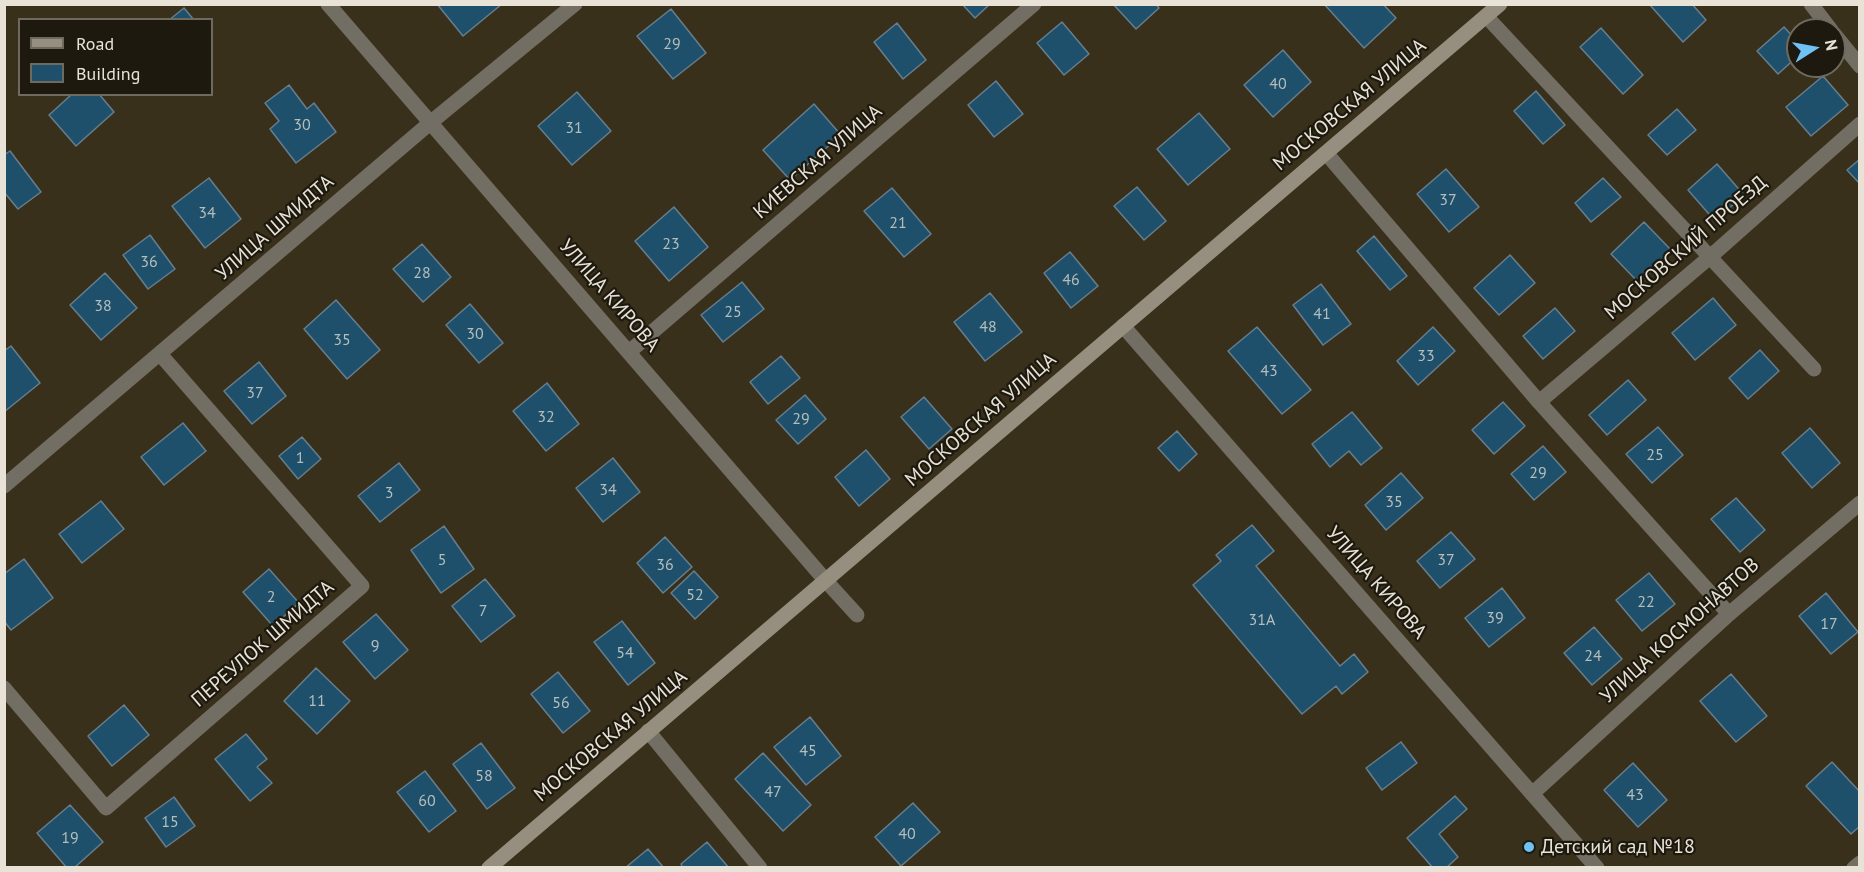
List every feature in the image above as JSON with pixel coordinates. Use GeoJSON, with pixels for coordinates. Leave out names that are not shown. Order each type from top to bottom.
{"type":"FeatureCollection","features":[{"type":"Feature","properties":{"kind":"street","name":"УЛИЦА КИРОВА"},"geometry":{"type":"LineString","coordinates":[[328,4],[857,615]]}},
{"type":"Feature","properties":{"kind":"street","name":"УЛИЦА ШМИДТА"},"geometry":{"type":"LineString","coordinates":[[4,486],[430,123],[575,4]]}},
{"type":"Feature","properties":{"kind":"street","name":"КИЕВСКАЯ УЛИЦА"},"geometry":{"type":"LineString","coordinates":[[629,351],[1034,4]]}},
{"type":"Feature","properties":{"kind":"street","name":"МОСКОВСКАЯ УЛИЦА"},"geometry":{"type":"LineString","coordinates":[[489,867],[1500,4]]}},
{"type":"Feature","properties":{"kind":"street"},"geometry":{"type":"LineString","coordinates":[[1811,4],[1822,18]]}},
{"type":"Feature","properties":{"kind":"street"},"geometry":{"type":"LineString","coordinates":[[1486,16],[1814,369]]}},
{"type":"Feature","properties":{"kind":"street"},"geometry":{"type":"LineString","coordinates":[[1846,49],[1860,66]]}},
{"type":"Feature","properties":{"kind":"street","name":"МОСКОВСКИЙ ПРОЕЗД"},"geometry":{"type":"LineString","coordinates":[[1539,402],[1860,124]]}},
{"type":"Feature","properties":{"kind":"street"},"geometry":{"type":"LineString","coordinates":[[1326,153],[1539,402],[1729,614]]}},
{"type":"Feature","properties":{"kind":"street","name":"УЛИЦА КИРОВА"},"geometry":{"type":"LineString","coordinates":[[1123,326],[1597,867]]}},
{"type":"Feature","properties":{"kind":"street","name":"ПЕРЕУЛОК ШМИДТА"},"geometry":{"type":"LineString","coordinates":[[4,688],[106,808],[362,586],[160,354]]}},
{"type":"Feature","properties":{"kind":"street","name":"УЛИЦА КОСМОНАВТОВ"},"geometry":{"type":"LineString","coordinates":[[1532,794],[1729,614],[1860,503]]}},
{"type":"Feature","properties":{"kind":"street"},"geometry":{"type":"LineString","coordinates":[[648,731],[760,867]]}},
{"type":"Feature","properties":{"kind":"street"},"geometry":{"type":"LineString","coordinates":[[1854,867],[1860,863]]}},
{"type":"Feature","properties":{"kind":"building"},"geometry":{"type":"Polygon","coordinates":[[[437,4],[502,4],[463,36],[437,4]]]}},
{"type":"Feature","properties":{"kind":"building"},"geometry":{"type":"Polygon","coordinates":[[[962,4],[990,4],[975,18],[962,4]]]}},
{"type":"Feature","properties":{"kind":"building"},"geometry":{"type":"Polygon","coordinates":[[[1113,4],[1156,4],[1159,8],[1136,29],[1113,4]]]}},
{"type":"Feature","properties":{"kind":"building"},"geometry":{"type":"Polygon","coordinates":[[[1324,4],[1383,4],[1396,18],[1364,48],[1324,4]]]}},
{"type":"Feature","properties":{"kind":"building"},"geometry":{"type":"Polygon","coordinates":[[[1649,4],[1692,4],[1706,20],[1683,42],[1649,4]]]}},
{"type":"Feature","properties":{"kind":"building"},"geometry":{"type":"Polygon","coordinates":[[[184,8],[192,18],[172,18],[184,8]]]}},
{"type":"Feature","properties":{"kind":"building"},"geometry":{"type":"Polygon","coordinates":[[[671,9],[706,53],[673,79],[637,36],[671,9]]]}},
{"type":"Feature","properties":{"kind":"building"},"geometry":{"type":"Polygon","coordinates":[[[1062,22],[1089,54],[1064,75],[1037,43],[1062,22]]]}},
{"type":"Feature","properties":{"kind":"building"},"geometry":{"type":"Polygon","coordinates":[[[897,23],[926,60],[903,79],[874,42],[897,23]]]}},
{"type":"Feature","properties":{"kind":"building"},"geometry":{"type":"Polygon","coordinates":[[[1784,27],[1786,29],[1786,67],[1778,74],[1757,51],[1784,27]]]}},
{"type":"Feature","properties":{"kind":"building"},"geometry":{"type":"Polygon","coordinates":[[[1601,28],[1643,75],[1623,94],[1580,47],[1601,28]]]}},
{"type":"Feature","properties":{"kind":"building"},"geometry":{"type":"Polygon","coordinates":[[[1283,50],[1311,82],[1273,117],[1244,85],[1283,50]]]}},
{"type":"Feature","properties":{"kind":"building"},"geometry":{"type":"Polygon","coordinates":[[[1821,78],[1825,78],[1848,105],[1811,136],[1786,107],[1821,78]]]}},
{"type":"Feature","properties":{"kind":"building"},"geometry":{"type":"Polygon","coordinates":[[[996,81],[1023,114],[994,137],[968,105],[996,81]]]}},
{"type":"Feature","properties":{"kind":"building"},"geometry":{"type":"Polygon","coordinates":[[[289,85],[307,109],[314,103],[336,132],[296,163],[270,129],[279,121],[265,103],[289,85]]]}},
{"type":"Feature","properties":{"kind":"building"},"geometry":{"type":"Polygon","coordinates":[[[1536,91],[1565,125],[1543,144],[1514,111],[1536,91]]]}},
{"type":"Feature","properties":{"kind":"building"},"geometry":{"type":"Polygon","coordinates":[[[577,92],[611,131],[572,165],[538,126],[577,92]]]}},
{"type":"Feature","properties":{"kind":"building"},"geometry":{"type":"Polygon","coordinates":[[[70,96],[101,96],[114,112],[76,146],[49,115],[70,96]]]}},
{"type":"Feature","properties":{"kind":"building"},"geometry":{"type":"Polygon","coordinates":[[[814,104],[841,135],[790,180],[763,150],[814,104]]]}},
{"type":"Feature","properties":{"kind":"building"},"geometry":{"type":"Polygon","coordinates":[[[1677,109],[1696,130],[1667,155],[1648,135],[1677,109]]]}},
{"type":"Feature","properties":{"kind":"building"},"geometry":{"type":"Polygon","coordinates":[[[1199,113],[1230,149],[1188,185],[1157,149],[1199,113]]]}},
{"type":"Feature","properties":{"kind":"building"},"geometry":{"type":"Polygon","coordinates":[[[10,151],[41,192],[18,209],[4,192],[4,155],[10,151]]]}},
{"type":"Feature","properties":{"kind":"building"},"geometry":{"type":"Polygon","coordinates":[[[1860,159],[1860,184],[1847,170],[1860,159]]]}},
{"type":"Feature","properties":{"kind":"building"},"geometry":{"type":"Polygon","coordinates":[[[1717,164],[1744,195],[1715,221],[1688,190],[1717,164]]]}},
{"type":"Feature","properties":{"kind":"building"},"geometry":{"type":"Polygon","coordinates":[[[1446,169],[1479,207],[1449,232],[1417,194],[1446,169]]]}},
{"type":"Feature","properties":{"kind":"building"},"geometry":{"type":"Polygon","coordinates":[[[209,178],[241,219],[205,248],[172,206],[209,178]]]}},
{"type":"Feature","properties":{"kind":"building"},"geometry":{"type":"Polygon","coordinates":[[[1603,178],[1621,197],[1591,222],[1575,203],[1603,178]]]}},
{"type":"Feature","properties":{"kind":"building"},"geometry":{"type":"Polygon","coordinates":[[[1137,187],[1166,221],[1144,240],[1114,206],[1137,187]]]}},
{"type":"Feature","properties":{"kind":"building"},"geometry":{"type":"Polygon","coordinates":[[[892,188],[931,234],[904,257],[864,211],[892,188]]]}},
{"type":"Feature","properties":{"kind":"building"},"geometry":{"type":"Polygon","coordinates":[[[674,207],[708,247],[669,281],[635,241],[674,207]]]}},
{"type":"Feature","properties":{"kind":"building"},"geometry":{"type":"Polygon","coordinates":[[[1644,222],[1672,251],[1639,283],[1611,254],[1644,222]]]}},
{"type":"Feature","properties":{"kind":"building"},"geometry":{"type":"Polygon","coordinates":[[[150,235],[175,269],[148,289],[123,255],[150,235]]]}},
{"type":"Feature","properties":{"kind":"building"},"geometry":{"type":"Polygon","coordinates":[[[1374,236],[1407,276],[1390,290],[1357,251],[1374,236]]]}},
{"type":"Feature","properties":{"kind":"building"},"geometry":{"type":"Polygon","coordinates":[[[422,244],[451,277],[423,302],[393,269],[422,244]]]}},
{"type":"Feature","properties":{"kind":"building"},"geometry":{"type":"Polygon","coordinates":[[[1070,252],[1098,286],[1071,308],[1044,273],[1070,252]]]}},
{"type":"Feature","properties":{"kind":"building"},"geometry":{"type":"Polygon","coordinates":[[[1510,255],[1535,283],[1499,315],[1474,288],[1510,255]]]}},
{"type":"Feature","properties":{"kind":"building"},"geometry":{"type":"Polygon","coordinates":[[[105,273],[137,308],[101,340],[70,305],[105,273]]]}},
{"type":"Feature","properties":{"kind":"building"},"geometry":{"type":"Polygon","coordinates":[[[742,282],[764,309],[723,342],[701,315],[742,282]]]}},
{"type":"Feature","properties":{"kind":"building"},"geometry":{"type":"Polygon","coordinates":[[[1321,284],[1351,324],[1323,345],[1293,305],[1321,284]]]}},
{"type":"Feature","properties":{"kind":"building"},"geometry":{"type":"Polygon","coordinates":[[[990,293],[1022,332],[985,361],[954,322],[990,293]]]}},
{"type":"Feature","properties":{"kind":"building"},"geometry":{"type":"Polygon","coordinates":[[[1713,298],[1736,325],[1695,360],[1672,333],[1713,298]]]}},
{"type":"Feature","properties":{"kind":"building"},"geometry":{"type":"Polygon","coordinates":[[[336,300],[380,350],[347,379],[304,329],[336,300]]]}},
{"type":"Feature","properties":{"kind":"building"},"geometry":{"type":"Polygon","coordinates":[[[470,304],[503,343],[479,363],[446,325],[470,304]]]}},
{"type":"Feature","properties":{"kind":"building"},"geometry":{"type":"Polygon","coordinates":[[[1555,308],[1575,331],[1543,359],[1523,336],[1555,308]]]}},
{"type":"Feature","properties":{"kind":"building"},"geometry":{"type":"Polygon","coordinates":[[[1257,327],[1311,390],[1282,414],[1228,351],[1257,327]]]}},
{"type":"Feature","properties":{"kind":"building"},"geometry":{"type":"Polygon","coordinates":[[[1433,327],[1455,351],[1418,385],[1397,361],[1433,327]]]}},
{"type":"Feature","properties":{"kind":"building"},"geometry":{"type":"Polygon","coordinates":[[[11,346],[40,383],[4,412],[4,351],[11,346]]]}},
{"type":"Feature","properties":{"kind":"building"},"geometry":{"type":"Polygon","coordinates":[[[1760,350],[1779,371],[1748,399],[1729,378],[1760,350]]]}},
{"type":"Feature","properties":{"kind":"building"},"geometry":{"type":"Polygon","coordinates":[[[781,356],[800,378],[768,404],[750,382],[781,356]]]}},
{"type":"Feature","properties":{"kind":"building"},"geometry":{"type":"Polygon","coordinates":[[[259,362],[286,396],[252,424],[224,391],[259,362]]]}},
{"type":"Feature","properties":{"kind":"building"},"geometry":{"type":"Polygon","coordinates":[[[1628,380],[1646,400],[1607,435],[1589,415],[1628,380]]]}},
{"type":"Feature","properties":{"kind":"building"},"geometry":{"type":"Polygon","coordinates":[[[547,383],[579,424],[546,451],[513,411],[547,383]]]}},
{"type":"Feature","properties":{"kind":"building"},"geometry":{"type":"Polygon","coordinates":[[[805,395],[826,419],[798,444],[776,420],[805,395]]]}},
{"type":"Feature","properties":{"kind":"building"},"geometry":{"type":"Polygon","coordinates":[[[924,397],[952,429],[929,449],[901,417],[924,397]]]}},
{"type":"Feature","properties":{"kind":"building"},"geometry":{"type":"Polygon","coordinates":[[[1503,402],[1525,426],[1494,454],[1472,430],[1503,402]]]}},
{"type":"Feature","properties":{"kind":"building"},"geometry":{"type":"Polygon","coordinates":[[[1352,412],[1382,448],[1361,465],[1349,451],[1330,467],[1312,444],[1352,412]]]}},
{"type":"Feature","properties":{"kind":"building"},"geometry":{"type":"Polygon","coordinates":[[[183,423],[206,451],[164,485],[141,457],[183,423]]]}},
{"type":"Feature","properties":{"kind":"building"},"geometry":{"type":"Polygon","coordinates":[[[1658,427],[1683,455],[1652,483],[1626,454],[1658,427]]]}},
{"type":"Feature","properties":{"kind":"building"},"geometry":{"type":"Polygon","coordinates":[[[1810,428],[1840,463],[1812,488],[1782,453],[1810,428]]]}},
{"type":"Feature","properties":{"kind":"building"},"geometry":{"type":"Polygon","coordinates":[[[1177,431],[1197,454],[1179,471],[1158,448],[1177,431]]]}},
{"type":"Feature","properties":{"kind":"building"},"geometry":{"type":"Polygon","coordinates":[[[302,437],[321,459],[298,479],[279,456],[302,437]]]}},
{"type":"Feature","properties":{"kind":"building"},"geometry":{"type":"Polygon","coordinates":[[[1543,446],[1566,472],[1534,500],[1511,474],[1543,446]]]}},
{"type":"Feature","properties":{"kind":"building"},"geometry":{"type":"Polygon","coordinates":[[[866,450],[890,479],[859,506],[835,477],[866,450]]]}},
{"type":"Feature","properties":{"kind":"building"},"geometry":{"type":"Polygon","coordinates":[[[613,458],[640,492],[603,522],[576,488],[613,458]]]}},
{"type":"Feature","properties":{"kind":"building"},"geometry":{"type":"Polygon","coordinates":[[[399,463],[420,490],[380,522],[358,496],[399,463]]]}},
{"type":"Feature","properties":{"kind":"building"},"geometry":{"type":"Polygon","coordinates":[[[1401,473],[1423,498],[1386,530],[1365,505],[1401,473]]]}},
{"type":"Feature","properties":{"kind":"building"},"geometry":{"type":"Polygon","coordinates":[[[1736,498],[1765,530],[1740,552],[1711,519],[1736,498]]]}},
{"type":"Feature","properties":{"kind":"building"},"geometry":{"type":"Polygon","coordinates":[[[101,501],[124,529],[82,563],[59,534],[101,501]]]}},
{"type":"Feature","properties":{"kind":"building"},"geometry":{"type":"Polygon","coordinates":[[[1252,525],[1274,551],[1256,566],[1340,666],[1354,654],[1368,672],[1342,694],[1336,686],[1302,714],[1193,585],[1221,561],[1216,555],[1252,525]]]}},
{"type":"Feature","properties":{"kind":"building"},"geometry":{"type":"Polygon","coordinates":[[[444,526],[474,569],[441,593],[411,550],[444,526]]]}},
{"type":"Feature","properties":{"kind":"building"},"geometry":{"type":"Polygon","coordinates":[[[1451,532],[1475,559],[1440,588],[1417,561],[1451,532]]]}},
{"type":"Feature","properties":{"kind":"building"},"geometry":{"type":"Polygon","coordinates":[[[665,537],[692,567],[663,593],[637,563],[665,537]]]}},
{"type":"Feature","properties":{"kind":"building"},"geometry":{"type":"Polygon","coordinates":[[[24,559],[53,598],[11,630],[4,621],[4,574],[24,559]]]}},
{"type":"Feature","properties":{"kind":"building"},"geometry":{"type":"Polygon","coordinates":[[[269,569],[299,603],[273,626],[243,592],[269,569]]]}},
{"type":"Feature","properties":{"kind":"building"},"geometry":{"type":"Polygon","coordinates":[[[694,571],[718,597],[695,619],[671,593],[694,571]]]}},
{"type":"Feature","properties":{"kind":"building"},"geometry":{"type":"Polygon","coordinates":[[[1649,573],[1675,604],[1642,631],[1616,600],[1649,573]]]}},
{"type":"Feature","properties":{"kind":"building"},"geometry":{"type":"Polygon","coordinates":[[[485,579],[515,616],[481,642],[452,606],[485,579]]]}},
{"type":"Feature","properties":{"kind":"building"},"geometry":{"type":"Polygon","coordinates":[[[1502,588],[1525,618],[1489,647],[1465,618],[1502,588]]]}},
{"type":"Feature","properties":{"kind":"building"},"geometry":{"type":"Polygon","coordinates":[[[1826,593],[1858,632],[1831,654],[1799,616],[1826,593]]]}},
{"type":"Feature","properties":{"kind":"building"},"geometry":{"type":"Polygon","coordinates":[[[376,614],[408,650],[375,679],[343,642],[376,614]]]}},
{"type":"Feature","properties":{"kind":"building"},"geometry":{"type":"Polygon","coordinates":[[[622,621],[655,663],[628,685],[594,642],[622,621]]]}},
{"type":"Feature","properties":{"kind":"building"},"geometry":{"type":"Polygon","coordinates":[[[1594,627],[1622,659],[1592,685],[1564,653],[1594,627]]]}},
{"type":"Feature","properties":{"kind":"building"},"geometry":{"type":"Polygon","coordinates":[[[316,668],[350,701],[317,734],[284,701],[316,668]]]}},
{"type":"Feature","properties":{"kind":"building"},"geometry":{"type":"Polygon","coordinates":[[[558,672],[590,711],[563,733],[531,694],[558,672]]]}},
{"type":"Feature","properties":{"kind":"building"},"geometry":{"type":"Polygon","coordinates":[[[1731,674],[1767,716],[1736,742],[1700,701],[1731,674]]]}},
{"type":"Feature","properties":{"kind":"building"},"geometry":{"type":"Polygon","coordinates":[[[124,705],[149,735],[112,766],[88,736],[124,705]]]}},
{"type":"Feature","properties":{"kind":"building"},"geometry":{"type":"Polygon","coordinates":[[[810,717],[841,756],[806,785],[774,747],[810,717]]]}},
{"type":"Feature","properties":{"kind":"building"},"geometry":{"type":"Polygon","coordinates":[[[246,734],[267,759],[257,767],[272,783],[250,801],[215,759],[246,734]]]}},
{"type":"Feature","properties":{"kind":"building"},"geometry":{"type":"Polygon","coordinates":[[[1401,742],[1417,763],[1382,790],[1366,768],[1401,742]]]}},
{"type":"Feature","properties":{"kind":"building"},"geometry":{"type":"Polygon","coordinates":[[[481,743],[515,788],[487,809],[453,764],[481,743]]]}},
{"type":"Feature","properties":{"kind":"building"},"geometry":{"type":"Polygon","coordinates":[[[763,753],[811,805],[783,831],[735,779],[763,753]]]}},
{"type":"Feature","properties":{"kind":"building"},"geometry":{"type":"Polygon","coordinates":[[[1832,762],[1860,792],[1860,826],[1851,834],[1806,786],[1832,762]]]}},
{"type":"Feature","properties":{"kind":"building"},"geometry":{"type":"Polygon","coordinates":[[[1633,763],[1667,800],[1638,827],[1604,790],[1633,763]]]}},
{"type":"Feature","properties":{"kind":"building"},"geometry":{"type":"Polygon","coordinates":[[[425,771],[456,811],[429,832],[397,792],[425,771]]]}},
{"type":"Feature","properties":{"kind":"building"},"geometry":{"type":"Polygon","coordinates":[[[1455,796],[1467,809],[1439,834],[1458,857],[1446,868],[1433,868],[1407,838],[1455,796]]]}},
{"type":"Feature","properties":{"kind":"building"},"geometry":{"type":"Polygon","coordinates":[[[174,797],[195,826],[166,847],[145,818],[174,797]]]}},
{"type":"Feature","properties":{"kind":"building"},"geometry":{"type":"Polygon","coordinates":[[[913,803],[940,832],[901,866],[875,837],[913,803]]]}},
{"type":"Feature","properties":{"kind":"building"},"geometry":{"type":"Polygon","coordinates":[[[70,805],[103,842],[74,868],[67,868],[37,833],[70,805]]]}},
{"type":"Feature","properties":{"kind":"building"},"geometry":{"type":"Polygon","coordinates":[[[707,842],[729,868],[683,868],[681,864],[707,842]]]}},
{"type":"Feature","properties":{"kind":"building"},"geometry":{"type":"Polygon","coordinates":[[[648,849],[664,868],[625,868],[648,849]]]}},
{"type":"Feature","properties":{"kind":"place","name":"Детский сад №18"},"geometry":{"type":"Point","coordinates":[1529,847]}}]}
